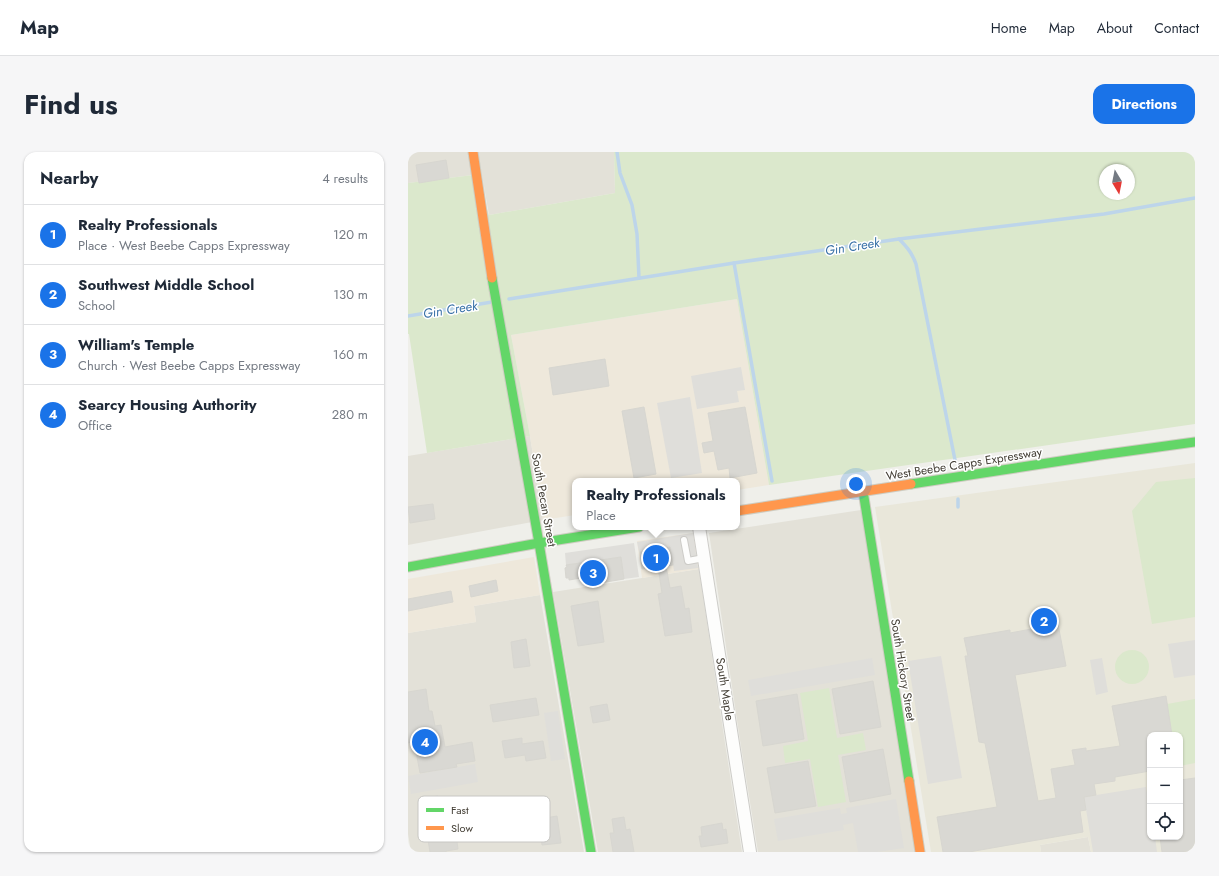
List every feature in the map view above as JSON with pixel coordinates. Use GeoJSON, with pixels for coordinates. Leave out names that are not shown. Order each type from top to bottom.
{"type":"FeatureCollection","features":[{"type":"Feature","properties":{"kind":"street","name":"South Pecan Street"},"geometry":{"type":"LineString","coordinates":[[473,152],[498,310],[591,852]]}},
{"type":"Feature","properties":{"kind":"street","name":"West Beebe Capps Expressway"},"geometry":{"type":"LineString","coordinates":[[740,511],[1100,455],[1195,442]]}},
{"type":"Feature","properties":{"kind":"street","name":"South Hickory Street"},"geometry":{"type":"LineString","coordinates":[[863,491],[920,852]]}},
{"type":"Feature","properties":{"kind":"street"},"geometry":{"type":"LineString","coordinates":[[408,567],[620,530]]}},
{"type":"Feature","properties":{"kind":"street","name":"South Maple"},"geometry":{"type":"LineString","coordinates":[[699,530],[750,852]]}},
{"type":"Feature","properties":{"kind":"lane"},"geometry":{"type":"LineString","coordinates":[[684,540],[688,561],[704,558]]}},
{"type":"Feature","properties":{"kind":"shaded area"},"geometry":{"type":"Polygon","coordinates":[[[408,152],[470,152],[473,175],[408,183],[408,152]]]}},
{"type":"Feature","properties":{"kind":"shaded area"},"geometry":{"type":"Polygon","coordinates":[[[478,152],[614,152],[615,193],[489,215],[478,152]]]}},
{"type":"Feature","properties":{"kind":"shaded area"},"geometry":{"type":"Polygon","coordinates":[[[737,299],[769,485],[740,490],[740,478],[572,478],[572,515],[543,520],[530,436],[511,335],[737,299]]]}},
{"type":"Feature","properties":{"kind":"shaded area"},"geometry":{"type":"Polygon","coordinates":[[[741,367],[745,390],[737,391],[739,402],[697,409],[691,376],[741,367]]]}},
{"type":"Feature","properties":{"kind":"shaded area"},"geometry":{"type":"Polygon","coordinates":[[[690,397],[702,473],[671,478],[657,403],[690,397]]]}},
{"type":"Feature","properties":{"kind":"shaded area"},"geometry":{"type":"Polygon","coordinates":[[[530,436],[543,520],[408,545],[408,456],[530,436]]]}},
{"type":"Feature","properties":{"kind":"shaded area"},"geometry":{"type":"Polygon","coordinates":[[[1195,463],[1195,852],[1091,852],[1088,837],[1040,845],[1041,852],[931,852],[875,507],[1195,463]]]}},
{"type":"Feature","properties":{"kind":"shaded area"},"geometry":{"type":"Polygon","coordinates":[[[861,510],[916,852],[758,852],[709,533],[740,530],[740,528],[861,510]]]}},
{"type":"Feature","properties":{"kind":"shaded area"},"geometry":{"type":"Polygon","coordinates":[[[693,533],[699,569],[642,578],[637,541],[693,533]]]}},
{"type":"Feature","properties":{"kind":"shaded area"},"geometry":{"type":"Polygon","coordinates":[[[693,533],[698,568],[674,571],[670,547],[639,552],[637,542],[693,533]]]}},
{"type":"Feature","properties":{"kind":"shaded area"},"geometry":{"type":"Polygon","coordinates":[[[634,543],[639,577],[624,579],[621,557],[566,565],[565,553],[634,543]]]}},
{"type":"Feature","properties":{"kind":"shaded area"},"geometry":{"type":"Polygon","coordinates":[[[534,557],[540,595],[474,606],[476,622],[408,633],[408,579],[534,557]]]}},
{"type":"Feature","properties":{"kind":"shaded area"},"geometry":{"type":"Polygon","coordinates":[[[699,569],[742,852],[598,852],[553,592],[699,569]]]}},
{"type":"Feature","properties":{"kind":"shaded area"},"geometry":{"type":"Polygon","coordinates":[[[540,595],[584,852],[411,852],[408,834],[408,633],[476,622],[474,606],[540,595]]]}},
{"type":"Feature","properties":{"kind":"shaded area"},"geometry":{"type":"Polygon","coordinates":[[[1195,640],[1195,675],[1174,678],[1168,644],[1195,640]]]}},
{"type":"Feature","properties":{"kind":"shaded area"},"geometry":{"type":"Polygon","coordinates":[[[941,656],[962,778],[928,784],[908,661],[941,656]]]}},
{"type":"Feature","properties":{"kind":"shaded area"},"geometry":{"type":"Polygon","coordinates":[[[872,658],[875,675],[751,696],[748,680],[872,658]]]}},
{"type":"Feature","properties":{"kind":"shaded area"},"geometry":{"type":"Polygon","coordinates":[[[1102,658],[1108,692],[1096,695],[1090,660],[1102,658]]]}},
{"type":"Feature","properties":{"kind":"shaded area"},"geometry":{"type":"Polygon","coordinates":[[[558,711],[565,759],[551,761],[544,713],[558,711]]]}},
{"type":"Feature","properties":{"kind":"shaded area"},"geometry":{"type":"Polygon","coordinates":[[[475,764],[478,782],[411,794],[408,776],[475,764]]]}},
{"type":"Feature","properties":{"kind":"shaded area"},"geometry":{"type":"Polygon","coordinates":[[[1146,787],[1147,840],[1155,840],[1157,852],[1093,852],[1084,797],[1146,787]]]}},
{"type":"Feature","properties":{"kind":"shaded area"},"geometry":{"type":"Polygon","coordinates":[[[896,799],[904,848],[877,852],[858,852],[853,823],[843,825],[844,830],[778,841],[774,819],[840,808],[841,814],[847,813],[846,808],[896,799]]]}},
{"type":"Feature","properties":{"kind":"shaded area"},"geometry":{"type":"Polygon","coordinates":[[[1088,837],[1091,852],[1041,852],[1040,845],[1088,837]]]}},
{"type":"Feature","properties":{"kind":"green space"},"geometry":{"type":"Polygon","coordinates":[[[614,152],[1195,152],[1195,424],[769,485],[737,299],[511,335],[530,436],[427,453],[408,334],[408,183],[473,175],[489,215],[615,193],[614,152]]]}},
{"type":"Feature","properties":{"kind":"green space"},"geometry":{"type":"Polygon","coordinates":[[[1195,478],[1195,617],[1152,624],[1132,511],[1156,482],[1195,478]]]}},
{"type":"Feature","properties":{"kind":"green space"},"geometry":{"type":"Polygon","coordinates":[[[1129,650],[1135,650],[1144,655],[1148,661],[1148,673],[1144,679],[1135,684],[1129,684],[1120,679],[1115,670],[1115,664],[1120,655],[1129,650]]]}},
{"type":"Feature","properties":{"kind":"green space"},"geometry":{"type":"Polygon","coordinates":[[[829,688],[837,738],[863,733],[866,750],[838,755],[846,802],[818,807],[810,759],[785,763],[783,746],[808,741],[800,693],[829,688]]]}},
{"type":"Feature","properties":{"kind":"green space"},"geometry":{"type":"Polygon","coordinates":[[[1195,699],[1195,763],[1183,765],[1183,732],[1172,732],[1167,704],[1195,699]]]}},
{"type":"Feature","properties":{"kind":"building"},"geometry":{"type":"Polygon","coordinates":[[[446,160],[449,178],[419,183],[416,165],[446,160]]]}},
{"type":"Feature","properties":{"kind":"building"},"geometry":{"type":"Polygon","coordinates":[[[605,359],[609,386],[553,395],[549,368],[605,359]]]}},
{"type":"Feature","properties":{"kind":"building"},"geometry":{"type":"Polygon","coordinates":[[[644,407],[656,474],[634,478],[622,411],[644,407]]]}},
{"type":"Feature","properties":{"kind":"building"},"geometry":{"type":"Polygon","coordinates":[[[745,407],[757,473],[730,478],[729,468],[718,470],[714,451],[704,453],[702,443],[713,441],[708,413],[745,407]]]}},
{"type":"Feature","properties":{"kind":"building"},"geometry":{"type":"Polygon","coordinates":[[[433,504],[435,519],[410,523],[408,507],[433,504]]]}},
{"type":"Feature","properties":{"kind":"building"},"geometry":{"type":"Polygon","coordinates":[[[670,547],[673,565],[666,566],[670,588],[681,586],[685,609],[689,608],[692,632],[665,636],[658,594],[662,593],[658,567],[642,569],[640,552],[670,547]]]}},
{"type":"Feature","properties":{"kind":"building"},"geometry":{"type":"Polygon","coordinates":[[[621,557],[624,579],[594,584],[593,576],[569,580],[569,578],[566,578],[566,565],[621,557]]]}},
{"type":"Feature","properties":{"kind":"building"},"geometry":{"type":"Polygon","coordinates":[[[496,580],[498,591],[471,597],[469,586],[496,580]]]}},
{"type":"Feature","properties":{"kind":"building"},"geometry":{"type":"Polygon","coordinates":[[[451,591],[453,602],[408,611],[408,599],[451,591]]]}},
{"type":"Feature","properties":{"kind":"building"},"geometry":{"type":"Polygon","coordinates":[[[598,601],[604,642],[578,646],[571,606],[598,601]]]}},
{"type":"Feature","properties":{"kind":"building"},"geometry":{"type":"Polygon","coordinates":[[[1058,624],[1066,666],[1015,675],[1038,801],[1056,798],[1051,769],[1075,765],[1072,750],[1086,748],[1086,751],[1120,746],[1112,706],[1166,696],[1172,732],[1147,732],[1147,772],[1115,777],[1115,781],[1094,784],[1096,795],[1084,797],[1086,810],[1080,811],[1083,832],[969,852],[943,852],[937,817],[997,807],[985,743],[979,742],[965,656],[968,656],[964,638],[1010,630],[1010,633],[1058,624]]]}},
{"type":"Feature","properties":{"kind":"building"},"geometry":{"type":"Polygon","coordinates":[[[526,639],[530,666],[514,668],[511,642],[526,639]]]}},
{"type":"Feature","properties":{"kind":"building"},"geometry":{"type":"Polygon","coordinates":[[[873,681],[881,727],[840,734],[832,689],[873,681]]]}},
{"type":"Feature","properties":{"kind":"building"},"geometry":{"type":"Polygon","coordinates":[[[426,689],[429,711],[432,711],[435,726],[441,725],[445,747],[472,742],[475,761],[456,764],[457,767],[420,773],[414,741],[408,743],[408,692],[426,689]]]}},
{"type":"Feature","properties":{"kind":"building"},"geometry":{"type":"Polygon","coordinates":[[[797,694],[804,739],[763,746],[756,701],[797,694]]]}},
{"type":"Feature","properties":{"kind":"building"},"geometry":{"type":"Polygon","coordinates":[[[536,698],[539,715],[493,722],[490,705],[536,698]]]}},
{"type":"Feature","properties":{"kind":"building"},"geometry":{"type":"Polygon","coordinates":[[[607,704],[610,720],[593,723],[590,707],[607,704]]]}},
{"type":"Feature","properties":{"kind":"building"},"geometry":{"type":"Polygon","coordinates":[[[522,738],[522,744],[543,741],[546,758],[526,761],[525,755],[505,758],[502,741],[522,738]]]}},
{"type":"Feature","properties":{"kind":"building"},"geometry":{"type":"Polygon","coordinates":[[[883,749],[891,794],[850,802],[842,757],[883,749]]]}},
{"type":"Feature","properties":{"kind":"building"},"geometry":{"type":"Polygon","coordinates":[[[808,761],[816,806],[775,813],[767,768],[808,761]]]}},
{"type":"Feature","properties":{"kind":"building"},"geometry":{"type":"Polygon","coordinates":[[[1195,778],[1195,852],[1162,852],[1160,840],[1183,840],[1183,780],[1195,778]]]}},
{"type":"Feature","properties":{"kind":"building"},"geometry":{"type":"Polygon","coordinates":[[[557,816],[561,843],[542,845],[542,842],[550,842],[550,817],[557,816]]]}},
{"type":"Feature","properties":{"kind":"building"},"geometry":{"type":"Polygon","coordinates":[[[624,817],[626,830],[630,829],[634,852],[613,852],[610,833],[614,833],[612,819],[624,817]]]}},
{"type":"Feature","properties":{"kind":"building"},"geometry":{"type":"Polygon","coordinates":[[[722,823],[723,830],[726,829],[728,843],[701,847],[699,836],[702,836],[701,827],[722,823]]]}},
{"type":"Feature","properties":{"kind":"building"},"geometry":{"type":"Polygon","coordinates":[[[428,842],[457,842],[458,849],[446,852],[430,852],[428,842]]]}},
{"type":"Feature","properties":{"kind":"waterway"},"geometry":{"type":"LineString","coordinates":[[617,152],[620,173],[632,205],[637,234],[639,278]]}},
{"type":"Feature","properties":{"kind":"waterway","name":"Gin Creek"},"geometry":{"type":"LineString","coordinates":[[509,299],[734,263],[899,239],[1104,214],[1195,198]]}},
{"type":"Feature","properties":{"kind":"waterway"},"geometry":{"type":"LineString","coordinates":[[899,239],[909,250],[916,264],[955,460]]}},
{"type":"Feature","properties":{"kind":"waterway"},"geometry":{"type":"LineString","coordinates":[[734,263],[772,481]]}},
{"type":"Feature","properties":{"kind":"waterway","name":"Gin Creek"},"geometry":{"type":"LineString","coordinates":[[408,316],[492,302]]}},
{"type":"Feature","properties":{"kind":"waterway"},"geometry":{"type":"LineString","coordinates":[[958,499],[958,507]]}},
{"type":"Feature","properties":{"kind":"traffic: fast"},"geometry":{"type":"LineString","coordinates":[[492,278],[539,543],[591,852]]}},
{"type":"Feature","properties":{"kind":"traffic: fast"},"geometry":{"type":"LineString","coordinates":[[911,484],[1195,442]]}},
{"type":"Feature","properties":{"kind":"traffic: fast"},"geometry":{"type":"LineString","coordinates":[[863,491],[909,781]]}},
{"type":"Feature","properties":{"kind":"traffic: fast"},"geometry":{"type":"LineString","coordinates":[[408,567],[620,530]]}},
{"type":"Feature","properties":{"kind":"traffic: slow"},"geometry":{"type":"LineString","coordinates":[[473,152],[492,278]]}},
{"type":"Feature","properties":{"kind":"traffic: slow"},"geometry":{"type":"LineString","coordinates":[[740,511],[911,484]]}},
{"type":"Feature","properties":{"kind":"traffic: slow"},"geometry":{"type":"LineString","coordinates":[[909,781],[920,852]]}},
{"type":"Feature","properties":{"kind":"place","name":"Realty Professionals"},"geometry":{"type":"Point","coordinates":[656,558]}},
{"type":"Feature","properties":{"kind":"place","name":"William's Temple"},"geometry":{"type":"Point","coordinates":[593,573]}},
{"type":"Feature","properties":{"kind":"place","name":"Southwest Middle School"},"geometry":{"type":"Point","coordinates":[1044,621]}},
{"type":"Feature","properties":{"kind":"place","name":"Searcy Housing Authority"},"geometry":{"type":"Point","coordinates":[425,742]}}]}
